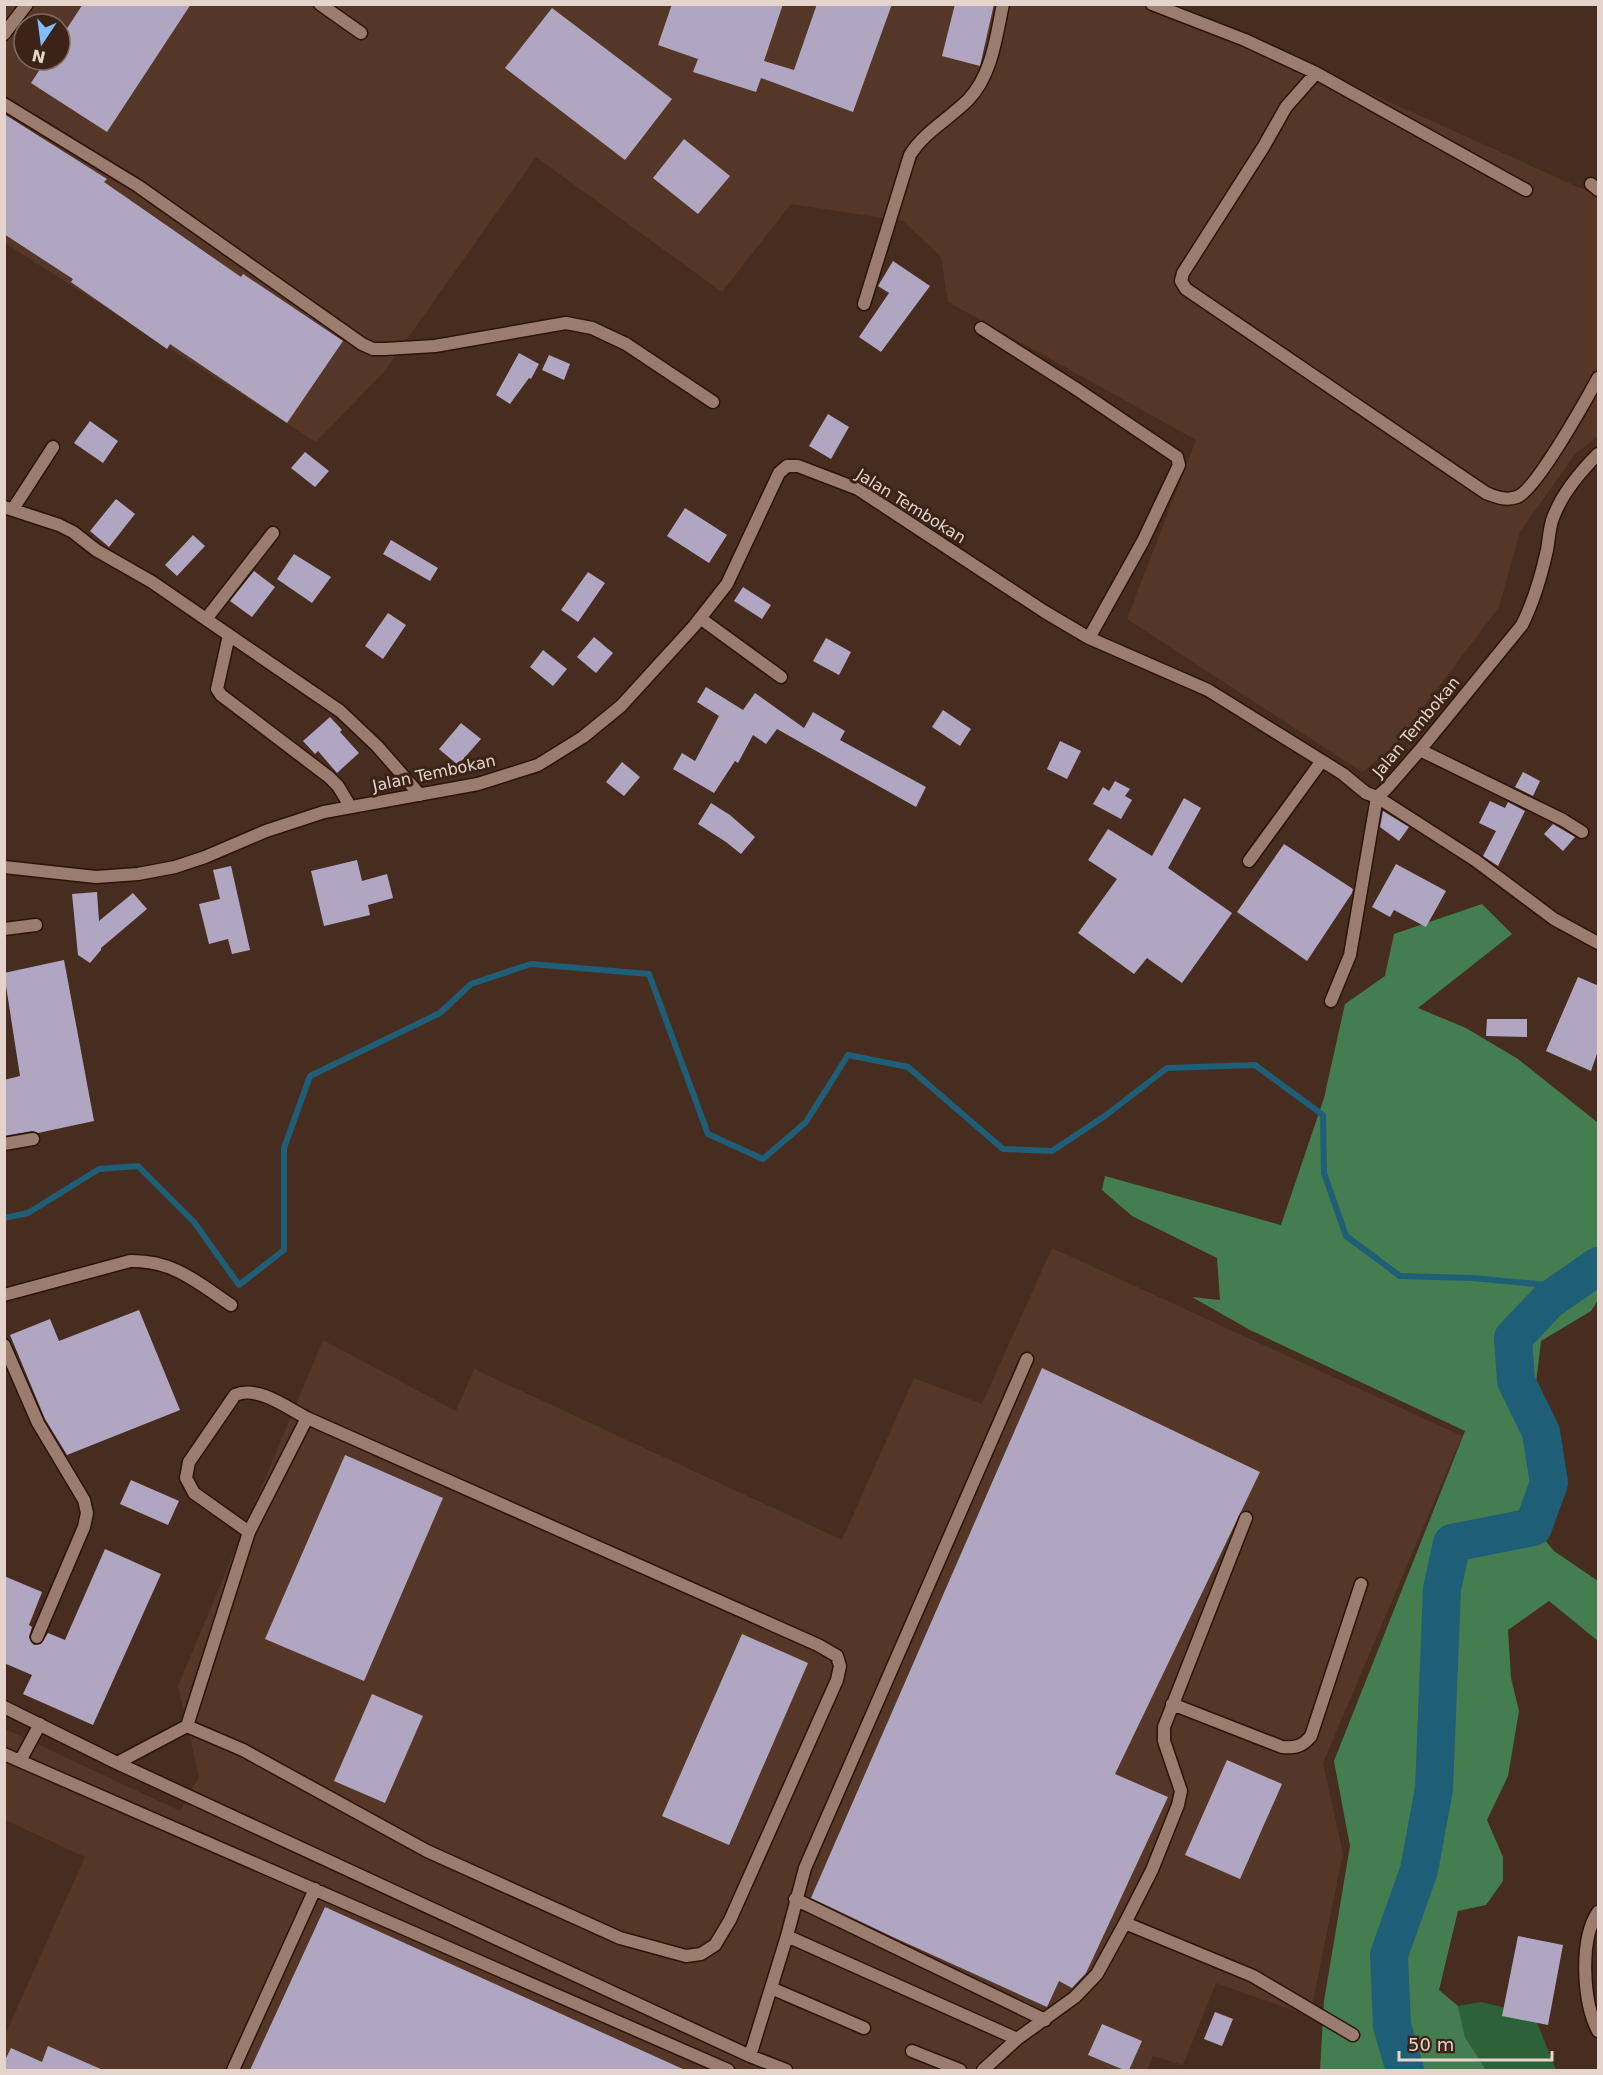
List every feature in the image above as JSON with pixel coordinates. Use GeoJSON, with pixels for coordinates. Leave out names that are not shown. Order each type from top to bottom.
{"type":"FeatureCollection","features":[{"type":"Feature","properties":{"kind":"street"},"geometry":{"type":"LineString","coordinates":[[4,34],[27,4]]}},
{"type":"Feature","properties":{"kind":"street"},"geometry":{"type":"LineString","coordinates":[[320,4],[361,33]]}},
{"type":"Feature","properties":{"kind":"street"},"geometry":{"type":"LineString","coordinates":[[864,304],[910,155],[917,143],[968,100],[983,81],[1003,4]]}},
{"type":"Feature","properties":{"kind":"street"},"geometry":{"type":"LineString","coordinates":[[1152,4],[1245,40],[1316,73],[1526,190]]}},
{"type":"Feature","properties":{"kind":"street"},"geometry":{"type":"LineString","coordinates":[[1316,73],[1286,107],[1183,273],[1181,281],[1186,289],[1486,493],[1504,500],[1520,496],[1546,466],[1599,378]]}},
{"type":"Feature","properties":{"kind":"street"},"geometry":{"type":"LineString","coordinates":[[4,105],[138,186],[362,344],[373,349],[435,346],[566,323],[592,328],[627,344],[713,402]]}},
{"type":"Feature","properties":{"kind":"street"},"geometry":{"type":"LineString","coordinates":[[981,328],[1177,457],[1179,465],[1148,531],[1089,638]]}},
{"type":"Feature","properties":{"kind":"street"},"geometry":{"type":"LineString","coordinates":[[53,447],[9,508],[73,532],[96,550],[152,582],[340,711],[377,746],[420,795]]}},
{"type":"Feature","properties":{"kind":"street","name":"Jalan Tembokan"},"geometry":{"type":"LineString","coordinates":[[4,867],[96,877],[138,874],[175,867],[266,831],[324,812],[344,797],[420,795],[478,784],[538,765],[583,737],[621,706],[700,618],[727,584],[779,473],[787,466],[798,466],[858,489],[1044,612],[1089,638],[1208,690],[1343,774],[1366,793],[1377,797],[1420,750],[1522,626],[1541,577],[1552,519],[1566,492],[1583,469],[1599,454]]}},
{"type":"Feature","properties":{"kind":"street"},"geometry":{"type":"LineString","coordinates":[[206,619],[273,533]]}},
{"type":"Feature","properties":{"kind":"street"},"geometry":{"type":"LineString","coordinates":[[700,618],[781,677]]}},
{"type":"Feature","properties":{"kind":"street"},"geometry":{"type":"LineString","coordinates":[[229,635],[217,689],[221,695],[329,777],[344,797]]}},
{"type":"Feature","properties":{"kind":"street"},"geometry":{"type":"LineString","coordinates":[[1420,750],[1563,820],[1582,832]]}},
{"type":"Feature","properties":{"kind":"street"},"geometry":{"type":"LineString","coordinates":[[1249,861],[1321,762]]}},
{"type":"Feature","properties":{"kind":"street"},"geometry":{"type":"LineString","coordinates":[[1331,1001],[1350,955],[1377,797],[1475,860],[1554,919],[1599,943]]}},
{"type":"Feature","properties":{"kind":"street"},"geometry":{"type":"LineString","coordinates":[[4,929],[36,925]]}},
{"type":"Feature","properties":{"kind":"street"},"geometry":{"type":"LineString","coordinates":[[4,1144],[33,1139]]}},
{"type":"Feature","properties":{"kind":"street"},"geometry":{"type":"LineString","coordinates":[[4,1295],[130,1261],[146,1260],[171,1266],[231,1305]]}},
{"type":"Feature","properties":{"kind":"street"},"geometry":{"type":"LineString","coordinates":[[4,1345],[38,1423],[84,1500],[87,1513],[84,1527],[37,1637]]}},
{"type":"Feature","properties":{"kind":"street"},"geometry":{"type":"LineString","coordinates":[[750,2056],[788,1936],[795,1899],[805,1868],[1028,1359]]}},
{"type":"Feature","properties":{"kind":"street"},"geometry":{"type":"LineString","coordinates":[[187,1726],[243,1750],[427,1851],[620,1938],[686,1956],[701,1954],[715,1945],[730,1920],[837,1680],[840,1666],[837,1656],[818,1645],[308,1418],[266,1397],[243,1392],[235,1395],[189,1462],[186,1478],[194,1493],[249,1532]]}},
{"type":"Feature","properties":{"kind":"street"},"geometry":{"type":"LineString","coordinates":[[117,1763],[187,1726],[249,1532],[308,1418]]}},
{"type":"Feature","properties":{"kind":"street"},"geometry":{"type":"LineString","coordinates":[[983,2070],[1017,2039],[1075,1997],[1097,1974],[1152,1870],[1178,1805],[1181,1791],[1164,1741],[1164,1727],[1246,1518]]}},
{"type":"Feature","properties":{"kind":"street"},"geometry":{"type":"LineString","coordinates":[[1172,1704],[1281,1747],[1295,1748],[1305,1744],[1311,1736],[1361,1584]]}},
{"type":"Feature","properties":{"kind":"street"},"geometry":{"type":"LineString","coordinates":[[4,1707],[117,1763],[750,2056],[786,2070]]}},
{"type":"Feature","properties":{"kind":"street"},"geometry":{"type":"LineString","coordinates":[[20,1761],[40,1724]]}},
{"type":"Feature","properties":{"kind":"street"},"geometry":{"type":"LineString","coordinates":[[4,1754],[728,2070]]}},
{"type":"Feature","properties":{"kind":"street"},"geometry":{"type":"LineString","coordinates":[[232,2070],[315,1889]]}},
{"type":"Feature","properties":{"kind":"street"},"geometry":{"type":"LineString","coordinates":[[795,1899],[1045,2020]]}},
{"type":"Feature","properties":{"kind":"street"},"geometry":{"type":"LineString","coordinates":[[1599,1912],[1588,1941],[1586,1971],[1587,1996],[1599,2031]]}},
{"type":"Feature","properties":{"kind":"street"},"geometry":{"type":"LineString","coordinates":[[1125,1923],[1253,1976],[1353,2035]]}},
{"type":"Feature","properties":{"kind":"street"},"geometry":{"type":"LineString","coordinates":[[788,1936],[1017,2039]]}},
{"type":"Feature","properties":{"kind":"street"},"geometry":{"type":"LineString","coordinates":[[771,1988],[864,2028]]}},
{"type":"Feature","properties":{"kind":"street"},"geometry":{"type":"LineString","coordinates":[[912,2051],[960,2070]]}},
{"type":"Feature","properties":{"kind":"shaded area"},"geometry":{"type":"Polygon","coordinates":[[[4,5],[1174,5],[1598,196],[1598,436],[1575,454],[1520,532],[1499,607],[1394,746],[1362,772],[1127,619],[1196,440],[948,302],[941,257],[903,221],[791,204],[722,292],[536,157],[383,373],[316,442],[5,243],[4,5]]]}},
{"type":"Feature","properties":{"kind":"shaded area"},"geometry":{"type":"Polygon","coordinates":[[[1052,1248],[1462,1436],[1323,1763],[1343,1853],[1310,2016],[1216,1983],[1183,2065],[1153,2056],[1147,2070],[5,2070],[5,2035],[85,1857],[5,1820],[5,1729],[180,1811],[199,1777],[178,1686],[323,1340],[456,1411],[474,1369],[842,1540],[914,1378],[982,1404],[1052,1248]]]}},
{"type":"Feature","properties":{"kind":"green space"},"geometry":{"type":"Polygon","coordinates":[[[1482,904],[1512,934],[1418,1008],[1466,1028],[1518,1059],[1597,1122],[1598,1126],[1598,1300],[1591,1311],[1541,1341],[1536,1383],[1558,1440],[1543,1493],[1526,1517],[1554,1551],[1598,1581],[1598,1641],[1549,1601],[1508,1630],[1511,1678],[1519,1711],[1508,1776],[1487,1820],[1503,1857],[1503,1881],[1486,1905],[1458,1911],[1439,1990],[1458,2006],[1465,2037],[1486,2070],[1320,2070],[1324,2001],[1350,1846],[1334,1761],[1465,1431],[1250,1330],[1192,1297],[1220,1300],[1217,1258],[1132,1216],[1102,1190],[1105,1176],[1281,1225],[1324,1098],[1345,1004],[1385,976],[1394,934],[1482,904]]]}},
{"type":"Feature","properties":{"kind":"green space"},"geometry":{"type":"Polygon","coordinates":[[[1481,2002],[1534,2015],[1556,2070],[1486,2070],[1465,2037],[1458,2006],[1481,2002]]]}},
{"type":"Feature","properties":{"kind":"building"},"geometry":{"type":"Polygon","coordinates":[[[83,4],[191,4],[107,132],[31,83],[38,72],[72,72],[72,21],[83,4]]]}},
{"type":"Feature","properties":{"kind":"building"},"geometry":{"type":"Polygon","coordinates":[[[672,4],[783,4],[764,61],[794,70],[817,4],[892,4],[853,112],[761,78],[756,92],[693,72],[698,59],[658,45],[672,4]]]}},
{"type":"Feature","properties":{"kind":"building"},"geometry":{"type":"Polygon","coordinates":[[[955,4],[994,4],[980,66],[942,56],[955,4]]]}},
{"type":"Feature","properties":{"kind":"building"},"geometry":{"type":"Polygon","coordinates":[[[552,8],[672,99],[625,160],[505,68],[552,8]]]}},
{"type":"Feature","properties":{"kind":"building"},"geometry":{"type":"Polygon","coordinates":[[[4,114],[107,179],[104,182],[241,277],[243,274],[343,341],[287,423],[170,344],[167,349],[71,282],[73,279],[4,234],[4,114]]]}},
{"type":"Feature","properties":{"kind":"building"},"geometry":{"type":"Polygon","coordinates":[[[684,139],[730,176],[698,214],[653,178],[684,139]]]}},
{"type":"Feature","properties":{"kind":"building"},"geometry":{"type":"Polygon","coordinates":[[[893,261],[930,286],[881,352],[859,337],[889,293],[878,286],[893,261]]]}},
{"type":"Feature","properties":{"kind":"building"},"geometry":{"type":"Polygon","coordinates":[[[519,353],[539,364],[531,379],[529,378],[510,404],[496,395],[519,353]]]}},
{"type":"Feature","properties":{"kind":"building"},"geometry":{"type":"Polygon","coordinates":[[[549,355],[570,364],[564,380],[542,370],[549,355]]]}},
{"type":"Feature","properties":{"kind":"building"},"geometry":{"type":"Polygon","coordinates":[[[828,414],[849,427],[831,459],[809,446],[828,414]]]}},
{"type":"Feature","properties":{"kind":"building"},"geometry":{"type":"Polygon","coordinates":[[[90,421],[118,441],[103,463],[74,443],[90,421]]]}},
{"type":"Feature","properties":{"kind":"building"},"geometry":{"type":"Polygon","coordinates":[[[305,452],[329,471],[315,487],[291,468],[305,452]]]}},
{"type":"Feature","properties":{"kind":"building"},"geometry":{"type":"Polygon","coordinates":[[[116,499],[135,514],[109,547],[90,531],[116,499]]]}},
{"type":"Feature","properties":{"kind":"building"},"geometry":{"type":"Polygon","coordinates":[[[685,508],[727,535],[709,563],[667,536],[685,508]]]}},
{"type":"Feature","properties":{"kind":"building"},"geometry":{"type":"Polygon","coordinates":[[[193,535],[205,546],[177,576],[165,565],[193,535]]]}},
{"type":"Feature","properties":{"kind":"building"},"geometry":{"type":"Polygon","coordinates":[[[391,540],[438,568],[430,581],[383,554],[391,540]]]}},
{"type":"Feature","properties":{"kind":"building"},"geometry":{"type":"Polygon","coordinates":[[[294,554],[331,577],[312,603],[277,579],[294,554]]]}},
{"type":"Feature","properties":{"kind":"building"},"geometry":{"type":"Polygon","coordinates":[[[254,571],[275,587],[252,617],[230,601],[254,571]]]}},
{"type":"Feature","properties":{"kind":"building"},"geometry":{"type":"Polygon","coordinates":[[[588,572],[605,583],[578,622],[561,610],[588,572]]]}},
{"type":"Feature","properties":{"kind":"building"},"geometry":{"type":"Polygon","coordinates":[[[743,587],[771,605],[762,619],[734,601],[743,587]]]}},
{"type":"Feature","properties":{"kind":"building"},"geometry":{"type":"Polygon","coordinates":[[[388,613],[406,625],[383,659],[365,646],[388,613]]]}},
{"type":"Feature","properties":{"kind":"building"},"geometry":{"type":"Polygon","coordinates":[[[594,637],[613,653],[596,673],[577,657],[594,637]]]}},
{"type":"Feature","properties":{"kind":"building"},"geometry":{"type":"Polygon","coordinates":[[[826,638],[851,652],[839,675],[813,661],[826,638]]]}},
{"type":"Feature","properties":{"kind":"building"},"geometry":{"type":"Polygon","coordinates":[[[543,650],[567,669],[553,686],[530,667],[543,650]]]}},
{"type":"Feature","properties":{"kind":"building"},"geometry":{"type":"Polygon","coordinates":[[[706,687],[743,710],[755,693],[804,728],[813,712],[845,731],[840,740],[926,787],[916,807],[777,729],[766,744],[753,735],[738,763],[735,761],[714,793],[673,769],[682,753],[695,761],[719,716],[697,702],[706,687]]]}},
{"type":"Feature","properties":{"kind":"building"},"geometry":{"type":"Polygon","coordinates":[[[943,710],[971,729],[960,746],[932,727],[943,710]]]}},
{"type":"Feature","properties":{"kind":"building"},"geometry":{"type":"Polygon","coordinates":[[[330,717],[359,753],[337,773],[318,751],[315,754],[303,741],[330,717]]]}},
{"type":"Feature","properties":{"kind":"building"},"geometry":{"type":"Polygon","coordinates":[[[461,723],[481,739],[458,765],[439,749],[461,723]]]}},
{"type":"Feature","properties":{"kind":"building"},"geometry":{"type":"Polygon","coordinates":[[[1060,741],[1081,751],[1067,779],[1047,769],[1060,741]]]}},
{"type":"Feature","properties":{"kind":"building"},"geometry":{"type":"Polygon","coordinates":[[[622,762],[640,777],[624,796],[606,782],[622,762]]]}},
{"type":"Feature","properties":{"kind":"building"},"geometry":{"type":"Polygon","coordinates":[[[1523,772],[1540,781],[1533,796],[1515,787],[1523,772]]]}},
{"type":"Feature","properties":{"kind":"building"},"geometry":{"type":"Polygon","coordinates":[[[1115,781],[1130,789],[1125,796],[1132,800],[1121,819],[1093,804],[1103,787],[1109,791],[1115,781]]]}},
{"type":"Feature","properties":{"kind":"building"},"geometry":{"type":"Polygon","coordinates":[[[1184,798],[1201,808],[1168,868],[1232,913],[1182,983],[1147,958],[1134,974],[1078,933],[1117,879],[1088,860],[1108,829],[1152,856],[1184,798]]]}},
{"type":"Feature","properties":{"kind":"building"},"geometry":{"type":"Polygon","coordinates":[[[1490,801],[1505,808],[1508,802],[1525,811],[1498,866],[1483,856],[1496,831],[1479,823],[1490,801]]]}},
{"type":"Feature","properties":{"kind":"building"},"geometry":{"type":"Polygon","coordinates":[[[711,803],[730,815],[755,837],[741,854],[698,824],[711,803]]]}},
{"type":"Feature","properties":{"kind":"building"},"geometry":{"type":"Polygon","coordinates":[[[1383,811],[1409,827],[1399,841],[1380,827],[1383,811]]]}},
{"type":"Feature","properties":{"kind":"building"},"geometry":{"type":"Polygon","coordinates":[[[1553,824],[1575,837],[1563,851],[1544,834],[1553,824]]]}},
{"type":"Feature","properties":{"kind":"building"},"geometry":{"type":"Polygon","coordinates":[[[1284,844],[1353,889],[1307,961],[1237,912],[1284,844]]]}},
{"type":"Feature","properties":{"kind":"building"},"geometry":{"type":"Polygon","coordinates":[[[357,860],[362,881],[387,874],[393,898],[368,905],[370,915],[324,926],[311,871],[357,860]]]}},
{"type":"Feature","properties":{"kind":"building"},"geometry":{"type":"Polygon","coordinates":[[[1396,864],[1446,891],[1426,927],[1394,910],[1390,917],[1372,907],[1396,864]]]}},
{"type":"Feature","properties":{"kind":"building"},"geometry":{"type":"Polygon","coordinates":[[[231,866],[250,950],[232,954],[228,939],[209,944],[199,904],[220,899],[213,870],[231,866]]]}},
{"type":"Feature","properties":{"kind":"building"},"geometry":{"type":"Polygon","coordinates":[[[97,892],[99,921],[133,893],[147,909],[101,948],[90,963],[78,955],[72,894],[97,892]]]}},
{"type":"Feature","properties":{"kind":"building"},"geometry":{"type":"Polygon","coordinates":[[[64,960],[94,1121],[38,1133],[32,1131],[4,1136],[4,1080],[20,1076],[4,973],[64,960]]]}},
{"type":"Feature","properties":{"kind":"building"},"geometry":{"type":"Polygon","coordinates":[[[1578,977],[1599,986],[1599,1048],[1591,1071],[1546,1051],[1578,977]]]}},
{"type":"Feature","properties":{"kind":"building"},"geometry":{"type":"Polygon","coordinates":[[[1487,1019],[1527,1019],[1527,1037],[1486,1036],[1487,1019]]]}},
{"type":"Feature","properties":{"kind":"building"},"geometry":{"type":"Polygon","coordinates":[[[139,1310],[180,1410],[67,1455],[45,1419],[10,1335],[50,1319],[59,1341],[139,1310]]]}},
{"type":"Feature","properties":{"kind":"building"},"geometry":{"type":"Polygon","coordinates":[[[1042,1368],[1260,1472],[1115,1774],[1168,1797],[1086,1973],[1072,1988],[1059,1981],[1047,2007],[811,1898],[1042,1368]]]}},
{"type":"Feature","properties":{"kind":"building"},"geometry":{"type":"Polygon","coordinates":[[[345,1455],[443,1498],[364,1681],[265,1639],[345,1455]]]}},
{"type":"Feature","properties":{"kind":"building"},"geometry":{"type":"Polygon","coordinates":[[[131,1480],[179,1501],[168,1525],[120,1504],[131,1480]]]}},
{"type":"Feature","properties":{"kind":"building"},"geometry":{"type":"Polygon","coordinates":[[[105,1549],[161,1574],[93,1725],[23,1694],[32,1675],[4,1663],[4,1576],[42,1592],[29,1625],[32,1627],[29,1637],[31,1642],[34,1645],[41,1644],[48,1633],[65,1640],[105,1549]]]}},
{"type":"Feature","properties":{"kind":"building"},"geometry":{"type":"Polygon","coordinates":[[[742,1634],[808,1663],[729,1845],[662,1816],[742,1634]]]}},
{"type":"Feature","properties":{"kind":"building"},"geometry":{"type":"Polygon","coordinates":[[[372,1694],[423,1716],[385,1803],[334,1781],[372,1694]]]}},
{"type":"Feature","properties":{"kind":"building"},"geometry":{"type":"Polygon","coordinates":[[[1227,1760],[1282,1784],[1240,1879],[1185,1855],[1227,1760]]]}},
{"type":"Feature","properties":{"kind":"building"},"geometry":{"type":"Polygon","coordinates":[[[325,1907],[685,2070],[250,2070],[325,1907]]]}},
{"type":"Feature","properties":{"kind":"building"},"geometry":{"type":"Polygon","coordinates":[[[1518,1936],[1563,1945],[1548,2025],[1502,2016],[1518,1936]]]}},
{"type":"Feature","properties":{"kind":"building"},"geometry":{"type":"Polygon","coordinates":[[[1215,2012],[1233,2019],[1222,2046],[1204,2039],[1215,2012]]]}},
{"type":"Feature","properties":{"kind":"building"},"geometry":{"type":"Polygon","coordinates":[[[1102,2024],[1142,2041],[1129,2070],[1088,2055],[1102,2024]]]}},
{"type":"Feature","properties":{"kind":"building"},"geometry":{"type":"Polygon","coordinates":[[[48,2046],[103,2070],[4,2070],[4,2062],[11,2048],[42,2062],[48,2046]]]}},
{"type":"Feature","properties":{"kind":"waterway"},"geometry":{"type":"LineString","coordinates":[[4,1218],[28,1213],[99,1169],[138,1166],[194,1222],[239,1285],[284,1250],[284,1148],[310,1076],[440,1013],[471,984],[531,964],[649,974],[708,1134],[763,1159],[806,1122],[848,1055],[908,1067],[1003,1149],[1052,1151],[1105,1116],[1167,1068],[1255,1065],[1323,1115],[1324,1173],[1346,1236],[1400,1276],[1472,1278],[1568,1287]]}},
{"type":"Feature","properties":{"kind":"waterway"},"geometry":{"type":"LineString","coordinates":[[1405,2070],[1392,2026],[1389,1955],[1419,1870],[1434,1789],[1442,1589],[1452,1543],[1533,1527],[1549,1483],[1541,1432],[1516,1381],[1513,1338],[1548,1301],[1598,1266]]}}]}
